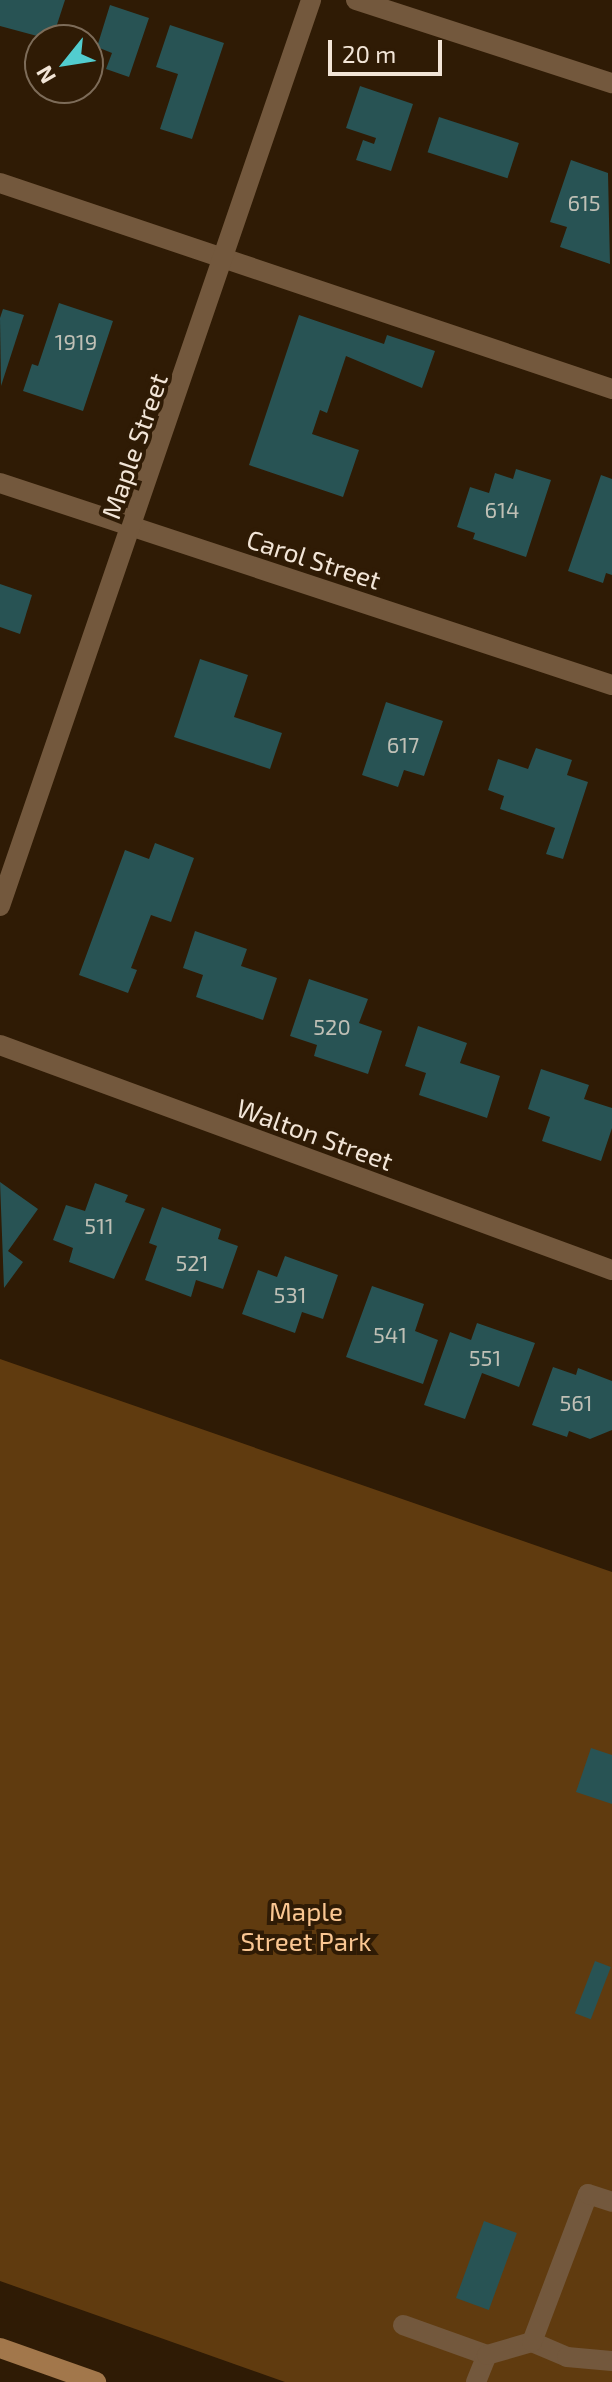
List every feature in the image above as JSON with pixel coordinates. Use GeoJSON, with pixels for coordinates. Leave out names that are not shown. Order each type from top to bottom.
{"type":"FeatureCollection","features":[{"type":"Feature","properties":{"kind":"main road"},"geometry":{"type":"LineString","coordinates":[[0,2348],[96,2382]]}},
{"type":"Feature","properties":{"kind":"street","name":"Maple Street"},"geometry":{"type":"LineString","coordinates":[[0,906],[134,527],[311,0]]}},
{"type":"Feature","properties":{"kind":"street"},"geometry":{"type":"LineString","coordinates":[[356,0],[612,83]]}},
{"type":"Feature","properties":{"kind":"street"},"geometry":{"type":"LineString","coordinates":[[0,183],[612,389]]}},
{"type":"Feature","properties":{"kind":"street","name":"Carol Street"},"geometry":{"type":"LineString","coordinates":[[0,483],[612,685]]}},
{"type":"Feature","properties":{"kind":"street","name":"Walton Street"},"geometry":{"type":"LineString","coordinates":[[0,1045],[612,1270]]}},
{"type":"Feature","properties":{"kind":"street"},"geometry":{"type":"LineString","coordinates":[[532,2342],[588,2194],[612,2202]]}},
{"type":"Feature","properties":{"kind":"street"},"geometry":{"type":"LineString","coordinates":[[403,2325],[487,2355],[532,2342],[567,2357],[612,2361]]}},
{"type":"Feature","properties":{"kind":"street"},"geometry":{"type":"LineString","coordinates":[[476,2382],[487,2355]]}},
{"type":"Feature","properties":{"kind":"green space","name":"Maple Street Park"},"geometry":{"type":"Polygon","coordinates":[[[0,1359],[612,1572],[612,2382],[285,2382],[0,2281],[0,1359]]]}},
{"type":"Feature","properties":{"kind":"building"},"geometry":{"type":"Polygon","coordinates":[[[0,0],[65,0],[57,24],[24,24],[24,32],[0,26],[0,0]]]}},
{"type":"Feature","properties":{"kind":"building"},"geometry":{"type":"Polygon","coordinates":[[[110,5],[149,18],[129,77],[106,69],[112,53],[104,50],[104,24],[110,5]]]}},
{"type":"Feature","properties":{"kind":"building"},"geometry":{"type":"Polygon","coordinates":[[[170,25],[224,43],[192,139],[160,129],[178,74],[156,67],[170,25]]]}},
{"type":"Feature","properties":{"kind":"building"},"geometry":{"type":"Polygon","coordinates":[[[360,86],[413,104],[391,171],[356,160],[363,140],[374,144],[376,138],[346,128],[360,86]]]}},
{"type":"Feature","properties":{"kind":"building"},"geometry":{"type":"Polygon","coordinates":[[[439,117],[519,143],[507,178],[428,152],[439,117]]]}},
{"type":"Feature","properties":{"kind":"building"},"geometry":{"type":"Polygon","coordinates":[[[571,160],[608,173],[610,264],[560,247],[567,227],[550,222],[571,160]]]}},
{"type":"Feature","properties":{"kind":"building"},"geometry":{"type":"Polygon","coordinates":[[[59,303],[113,321],[83,411],[23,391],[32,364],[38,366],[59,303]]]}},
{"type":"Feature","properties":{"kind":"building"},"geometry":{"type":"Polygon","coordinates":[[[3,309],[24,315],[1,386],[0,318],[3,309]]]}},
{"type":"Feature","properties":{"kind":"building"},"geometry":{"type":"Polygon","coordinates":[[[299,315],[384,344],[387,335],[435,351],[422,388],[346,356],[327,413],[320,410],[312,434],[359,450],[343,497],[249,465],[299,315]]]}},
{"type":"Feature","properties":{"kind":"building"},"geometry":{"type":"Polygon","coordinates":[[[516,469],[551,480],[526,557],[473,539],[475,533],[457,527],[470,487],[489,493],[495,473],[513,479],[516,469]]]}},
{"type":"Feature","properties":{"kind":"building"},"geometry":{"type":"Polygon","coordinates":[[[601,475],[612,479],[612,575],[606,573],[603,583],[568,571],[601,475]]]}},
{"type":"Feature","properties":{"kind":"building"},"geometry":{"type":"Polygon","coordinates":[[[0,584],[32,595],[20,634],[0,627],[0,584]]]}},
{"type":"Feature","properties":{"kind":"building"},"geometry":{"type":"Polygon","coordinates":[[[200,659],[248,675],[234,717],[282,733],[270,769],[174,737],[200,659]]]}},
{"type":"Feature","properties":{"kind":"building"},"geometry":{"type":"Polygon","coordinates":[[[386,702],[443,721],[424,776],[404,770],[398,787],[362,775],[386,702]]]}},
{"type":"Feature","properties":{"kind":"building"},"geometry":{"type":"Polygon","coordinates":[[[536,748],[572,760],[567,775],[588,782],[563,859],[546,854],[555,828],[500,809],[504,796],[488,790],[498,759],[528,769],[536,748]]]}},
{"type":"Feature","properties":{"kind":"building"},"geometry":{"type":"Polygon","coordinates":[[[155,843],[194,858],[171,922],[151,915],[131,968],[137,970],[128,993],[79,975],[125,850],[149,859],[155,843]]]}},
{"type":"Feature","properties":{"kind":"building"},"geometry":{"type":"Polygon","coordinates":[[[195,931],[247,949],[241,966],[277,978],[263,1020],[196,997],[203,975],[183,968],[195,931]]]}},
{"type":"Feature","properties":{"kind":"building"},"geometry":{"type":"Polygon","coordinates":[[[309,979],[368,999],[359,1023],[382,1031],[368,1074],[314,1056],[317,1045],[290,1036],[309,979]]]}},
{"type":"Feature","properties":{"kind":"building"},"geometry":{"type":"Polygon","coordinates":[[[418,1026],[467,1043],[460,1063],[500,1076],[487,1118],[419,1095],[426,1073],[405,1066],[418,1026]]]}},
{"type":"Feature","properties":{"kind":"building"},"geometry":{"type":"Polygon","coordinates":[[[541,1069],[589,1085],[584,1099],[612,1108],[612,1128],[601,1161],[542,1141],[550,1117],[528,1109],[541,1069]]]}},
{"type":"Feature","properties":{"kind":"building"},"geometry":{"type":"Polygon","coordinates":[[[0,1182],[38,1209],[8,1251],[23,1262],[4,1288],[0,1182]]]}},
{"type":"Feature","properties":{"kind":"building"},"geometry":{"type":"Polygon","coordinates":[[[95,1183],[128,1195],[125,1202],[145,1209],[114,1279],[69,1262],[73,1248],[53,1240],[66,1205],[85,1211],[95,1183]]]}},
{"type":"Feature","properties":{"kind":"building"},"geometry":{"type":"Polygon","coordinates":[[[162,1207],[221,1229],[218,1239],[238,1246],[223,1289],[196,1280],[191,1297],[145,1280],[157,1246],[149,1243],[162,1207]]]}},
{"type":"Feature","properties":{"kind":"building"},"geometry":{"type":"Polygon","coordinates":[[[285,1256],[338,1275],[323,1319],[302,1312],[295,1333],[242,1314],[258,1270],[277,1277],[285,1256]]]}},
{"type":"Feature","properties":{"kind":"building"},"geometry":{"type":"Polygon","coordinates":[[[372,1286],[424,1304],[415,1331],[438,1340],[423,1384],[346,1357],[372,1286]]]}},
{"type":"Feature","properties":{"kind":"building"},"geometry":{"type":"Polygon","coordinates":[[[477,1323],[535,1343],[519,1387],[482,1373],[465,1419],[424,1405],[450,1332],[471,1340],[477,1323]]]}},
{"type":"Feature","properties":{"kind":"building"},"geometry":{"type":"Polygon","coordinates":[[[553,1367],[576,1375],[578,1368],[612,1381],[612,1430],[590,1439],[569,1431],[567,1437],[532,1425],[553,1367]]]}},
{"type":"Feature","properties":{"kind":"building"},"geometry":{"type":"Polygon","coordinates":[[[591,1748],[612,1755],[612,1804],[576,1792],[591,1748]]]}},
{"type":"Feature","properties":{"kind":"building"},"geometry":{"type":"Polygon","coordinates":[[[595,1961],[611,1967],[591,2019],[575,2013],[595,1961]]]}},
{"type":"Feature","properties":{"kind":"building"},"geometry":{"type":"Polygon","coordinates":[[[484,2221],[517,2233],[489,2310],[456,2298],[484,2221]]]}}]}
